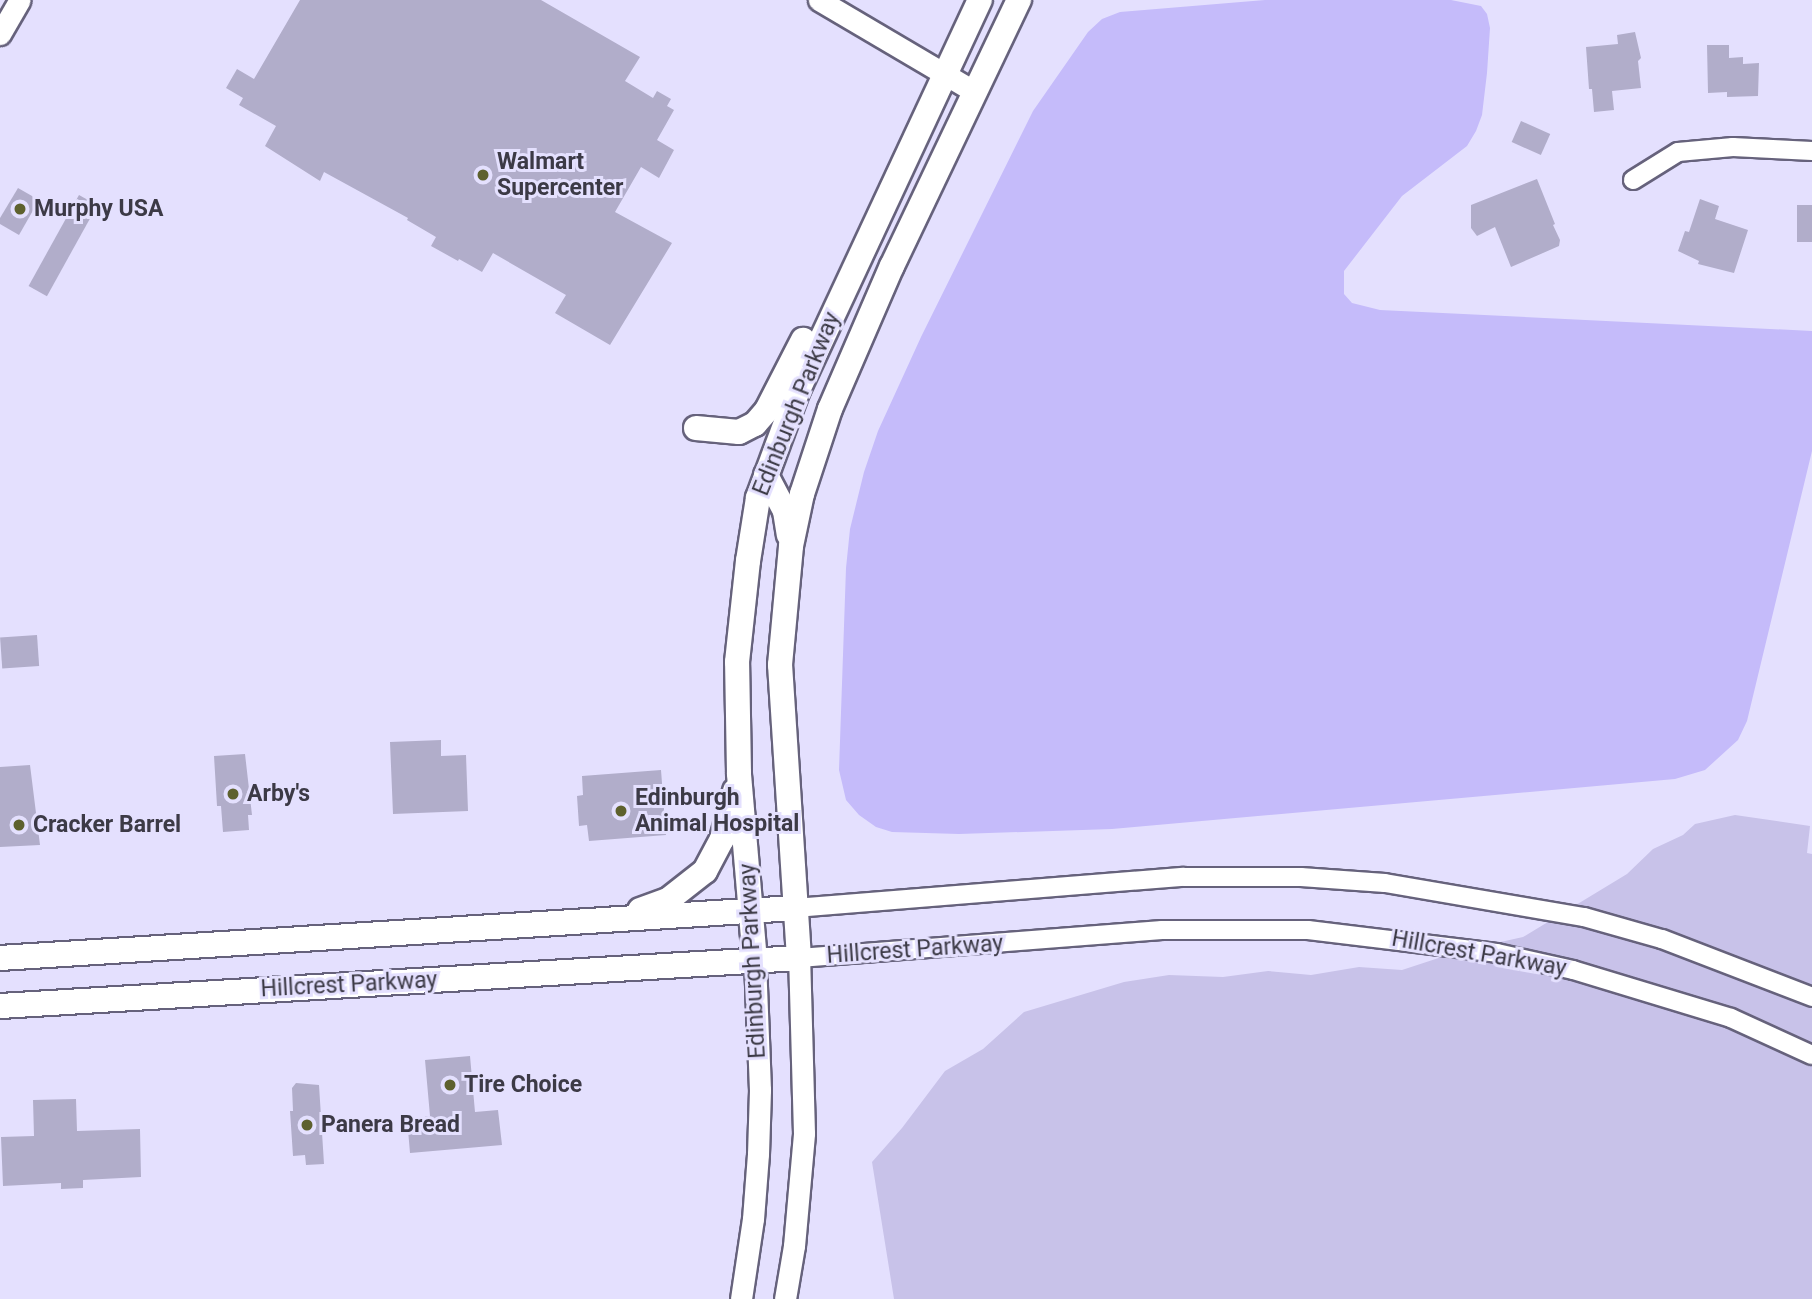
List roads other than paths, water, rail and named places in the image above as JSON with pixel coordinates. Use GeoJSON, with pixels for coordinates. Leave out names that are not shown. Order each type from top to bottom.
{"type":"FeatureCollection","features":[{"type":"Feature","properties":{"kind":"main road","name":"Edinburgh Parkway"},"geometry":{"type":"LineString","coordinates":[[755,961],[739,774],[737,662],[758,498],[798,390],[980,0]]}},
{"type":"Feature","properties":{"kind":"main road","name":"Edinburgh Parkway"},"geometry":{"type":"LineString","coordinates":[[799,958],[780,689],[782,628],[791,546],[802,494],[830,409],[892,265],[1019,0]]}},
{"type":"Feature","properties":{"kind":"main road"},"geometry":{"type":"LineString","coordinates":[[696,428],[739,432],[755,424],[767,410],[833,282],[870,233]]}},
{"type":"Feature","properties":{"kind":"main road"},"geometry":{"type":"LineString","coordinates":[[766,475],[785,511],[791,546]]}},
{"type":"Feature","properties":{"kind":"main road"},"geometry":{"type":"LineString","coordinates":[[585,921],[645,909],[668,900],[705,871],[722,839],[739,774]]}},
{"type":"Feature","properties":{"kind":"main road","name":"Hillcrest Parkway"},"geometry":{"type":"LineString","coordinates":[[0,958],[795,908]]}},
{"type":"Feature","properties":{"kind":"main road","name":"Hillcrest Parkway"},"geometry":{"type":"LineString","coordinates":[[0,1006],[799,958]]}},
{"type":"Feature","properties":{"kind":"street"},"geometry":{"type":"LineString","coordinates":[[0,33],[20,0]]}},
{"type":"Feature","properties":{"kind":"street"},"geometry":{"type":"LineString","coordinates":[[819,0],[975,92]]}},
{"type":"Feature","properties":{"kind":"street"},"geometry":{"type":"LineString","coordinates":[[1633,180],[1678,152],[1733,147],[1812,151]]}},
{"type":"Feature","properties":{"kind":"street","name":"Hillcrest Parkway"},"geometry":{"type":"LineString","coordinates":[[795,908],[1160,878],[1301,877],[1385,883],[1584,917],[1662,939],[1812,997]]}},
{"type":"Feature","properties":{"kind":"street","name":"Hillcrest Parkway"},"geometry":{"type":"LineString","coordinates":[[799,958],[1162,930],[1308,930],[1497,953],[1573,970],[1731,1018],[1812,1055]]}},
{"type":"Feature","properties":{"kind":"street","name":"Edinburgh Parkway"},"geometry":{"type":"LineString","coordinates":[[785,1299],[795,1236],[804,1133],[799,958]]}},
{"type":"Feature","properties":{"kind":"street","name":"Edinburgh Parkway"},"geometry":{"type":"LineString","coordinates":[[741,1299],[753,1219],[758,1154],[760,1090],[755,961]]}},
{"type":"Feature","properties":{"kind":"place","name":"Walmart Supercenter"},"geometry":{"type":"Point","coordinates":[483,175]}},
{"type":"Feature","properties":{"kind":"place","name":"Murphy USA"},"geometry":{"type":"Point","coordinates":[20,209]}},
{"type":"Feature","properties":{"kind":"place","name":"Arby's"},"geometry":{"type":"Point","coordinates":[233,794]}},
{"type":"Feature","properties":{"kind":"place","name":"Edinburgh Animal Hospital"},"geometry":{"type":"Point","coordinates":[621,811]}},
{"type":"Feature","properties":{"kind":"place","name":"Cracker Barrel"},"geometry":{"type":"Point","coordinates":[19,825]}},
{"type":"Feature","properties":{"kind":"place","name":"Tire Choice"},"geometry":{"type":"Point","coordinates":[450,1085]}},
{"type":"Feature","properties":{"kind":"place","name":"Panera Bread"},"geometry":{"type":"Point","coordinates":[307,1125]}}]}
